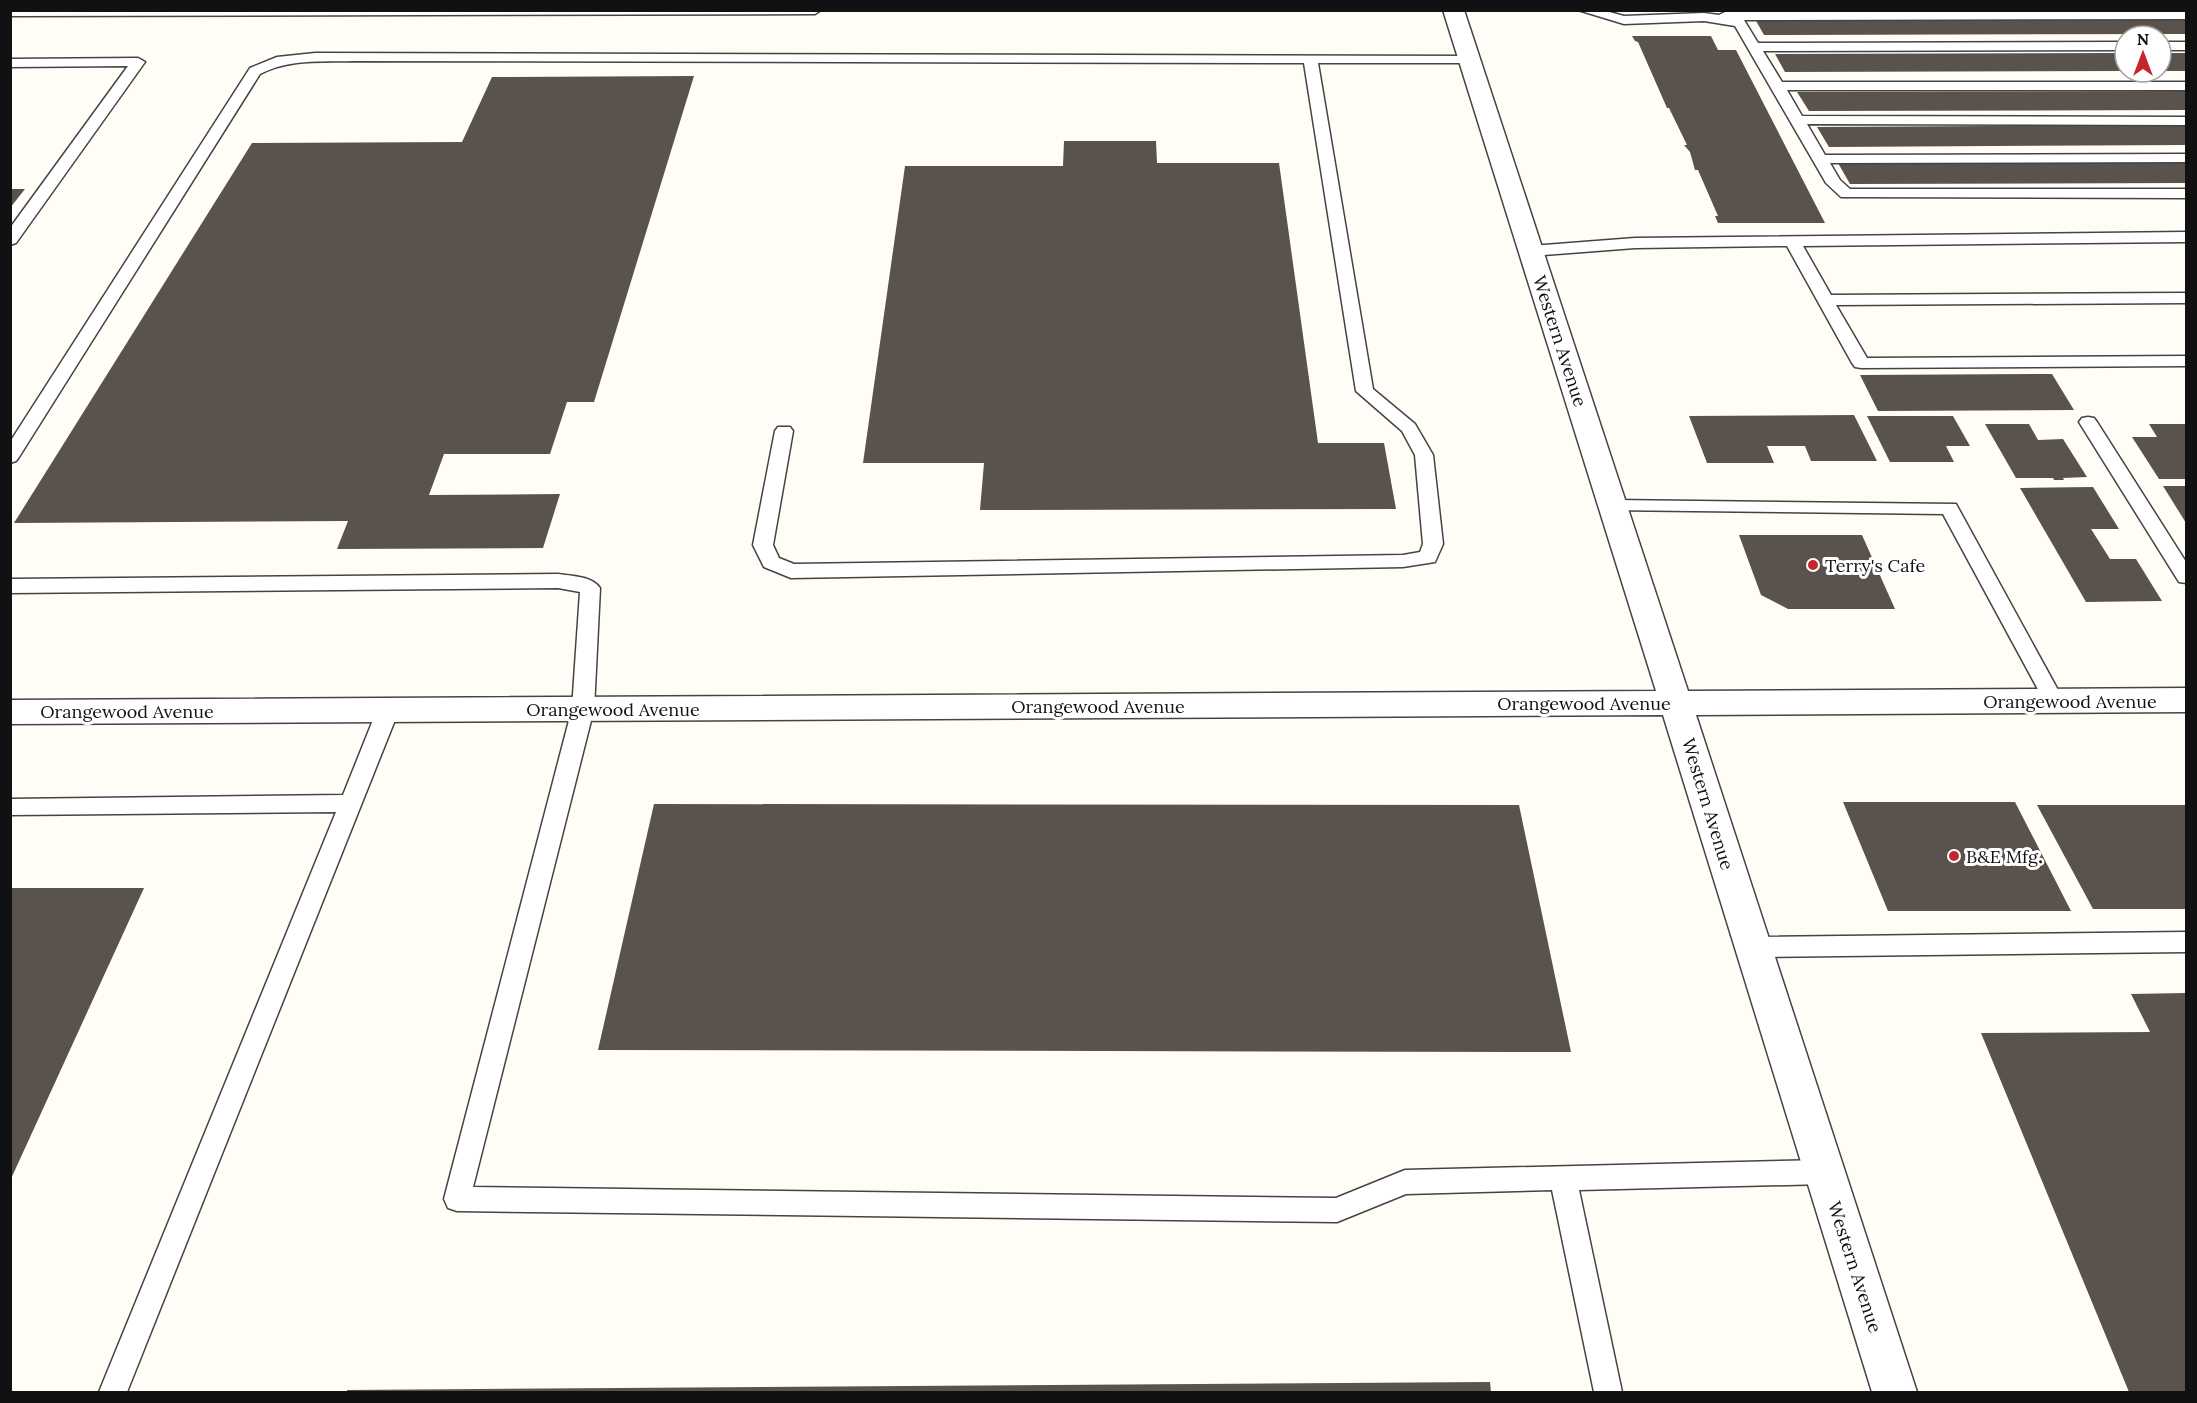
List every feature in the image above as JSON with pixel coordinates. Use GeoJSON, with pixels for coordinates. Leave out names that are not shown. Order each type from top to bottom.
{"type":"FeatureCollection","features":[{"type":"Feature","properties":{"kind":"street","name":"Western Avenue"},"geometry":{"type":"LineString","coordinates":[[1453,10],[1895,1392]]}},
{"type":"Feature","properties":{"kind":"street","name":"Orangewood Avenue"},"geometry":{"type":"LineString","coordinates":[[10,712],[2187,700]]}},
{"type":"Feature","properties":{"kind":"lane"},"geometry":{"type":"LineString","coordinates":[[10,12],[815,10]]}},
{"type":"Feature","properties":{"kind":"lane"},"geometry":{"type":"LineString","coordinates":[[1584,10],[1624,20],[1788,15],[2187,15]]}},
{"type":"Feature","properties":{"kind":"lane"},"geometry":{"type":"LineString","coordinates":[[1704,17],[1740,23],[1834,183],[1846,194],[2187,194]]}},
{"type":"Feature","properties":{"kind":"lane"},"geometry":{"type":"LineString","coordinates":[[1755,47],[2113,46]]}},
{"type":"Feature","properties":{"kind":"lane"},"geometry":{"type":"LineString","coordinates":[[10,457],[255,71],[267,63],[283,60],[352,57],[1468,59]]}},
{"type":"Feature","properties":{"kind":"lane"},"geometry":{"type":"LineString","coordinates":[[784,431],[763,545],[771,562],[791,571],[1403,561],[1428,557],[1433,544],[1424,455],[1409,428],[1365,391],[1310,59]]}},
{"type":"Feature","properties":{"kind":"lane"},"geometry":{"type":"LineString","coordinates":[[10,63],[138,62],[10,240]]}},
{"type":"Feature","properties":{"kind":"lane"},"geometry":{"type":"LineString","coordinates":[[1777,86],[2187,86]]}},
{"type":"Feature","properties":{"kind":"lane"},"geometry":{"type":"LineString","coordinates":[[1797,120],[2187,121]]}},
{"type":"Feature","properties":{"kind":"lane"},"geometry":{"type":"LineString","coordinates":[[1820,159],[2187,158]]}},
{"type":"Feature","properties":{"kind":"lane"},"geometry":{"type":"LineString","coordinates":[[1531,251],[1635,243],[2187,237]]}},
{"type":"Feature","properties":{"kind":"lane"},"geometry":{"type":"LineString","coordinates":[[1792,241],[1861,363],[2187,361]]}},
{"type":"Feature","properties":{"kind":"lane"},"geometry":{"type":"LineString","coordinates":[[1826,300],[2187,298]]}},
{"type":"Feature","properties":{"kind":"lane"},"geometry":{"type":"LineString","coordinates":[[2088,422],[2187,577]]}},
{"type":"Feature","properties":{"kind":"lane"},"geometry":{"type":"LineString","coordinates":[[1613,506],[1949,508],[2054,701]]}},
{"type":"Feature","properties":{"kind":"lane"},"geometry":{"type":"LineString","coordinates":[[10,586],[577,583],[590,588],[583,709],[457,1198],[1337,1210],[1405,1182],[1825,1172]]}},
{"type":"Feature","properties":{"kind":"lane"},"geometry":{"type":"LineString","coordinates":[[113,1392],[388,710]]}},
{"type":"Feature","properties":{"kind":"lane"},"geometry":{"type":"LineString","coordinates":[[10,807],[351,803]]}},
{"type":"Feature","properties":{"kind":"lane"},"geometry":{"type":"LineString","coordinates":[[1753,947],[2187,942]]}},
{"type":"Feature","properties":{"kind":"lane"},"geometry":{"type":"LineString","coordinates":[[1563,1178],[1608,1392]]}},
{"type":"Feature","properties":{"kind":"building"},"geometry":{"type":"Polygon","coordinates":[[[2186,17],[2186,34],[2173,34],[2173,24],[2113,24],[2113,34],[1764,35],[1755,19],[2186,17]]]}},
{"type":"Feature","properties":{"kind":"building"},"geometry":{"type":"Polygon","coordinates":[[[1632,36],[1711,36],[1718,50],[1736,50],[1825,223],[1718,223],[1715,216],[1718,216],[1698,170],[1695,170],[1690,152],[1684,145],[1687,145],[1667,108],[1638,42],[1632,36]]]}},
{"type":"Feature","properties":{"kind":"building"},"geometry":{"type":"Polygon","coordinates":[[[2113,53],[2113,71],[1785,72],[1775,54],[2113,53]]]}},
{"type":"Feature","properties":{"kind":"building"},"geometry":{"type":"Polygon","coordinates":[[[2173,53],[2186,53],[2186,71],[2173,71],[2173,53]]]}},
{"type":"Feature","properties":{"kind":"building"},"geometry":{"type":"Polygon","coordinates":[[[694,76],[594,402],[567,402],[550,454],[444,454],[429,495],[560,494],[543,548],[337,549],[348,521],[14,523],[252,143],[462,142],[492,77],[694,76]]]}},
{"type":"Feature","properties":{"kind":"building"},"geometry":{"type":"Polygon","coordinates":[[[2186,91],[2186,110],[1809,111],[1797,92],[2186,91]]]}},
{"type":"Feature","properties":{"kind":"building"},"geometry":{"type":"Polygon","coordinates":[[[2186,125],[2186,145],[1829,147],[1817,127],[2186,125]]]}},
{"type":"Feature","properties":{"kind":"building"},"geometry":{"type":"Polygon","coordinates":[[[1064,141],[1156,141],[1157,163],[1279,163],[1318,443],[1384,443],[1396,509],[980,510],[984,463],[863,463],[905,166],[1063,166],[1064,141]]]}},
{"type":"Feature","properties":{"kind":"building"},"geometry":{"type":"Polygon","coordinates":[[[2186,162],[2186,183],[1850,184],[1838,163],[2186,162]]]}},
{"type":"Feature","properties":{"kind":"building"},"geometry":{"type":"Polygon","coordinates":[[[10,189],[25,189],[10,208],[10,189]]]}},
{"type":"Feature","properties":{"kind":"building"},"geometry":{"type":"Polygon","coordinates":[[[2052,374],[2074,410],[1878,411],[1860,375],[2052,374]]]}},
{"type":"Feature","properties":{"kind":"building"},"geometry":{"type":"Polygon","coordinates":[[[1854,415],[1877,461],[1811,461],[1805,446],[1767,446],[1774,463],[1707,463],[1689,416],[1854,415]]]}},
{"type":"Feature","properties":{"kind":"building"},"geometry":{"type":"Polygon","coordinates":[[[1867,416],[1953,416],[1970,446],[1946,446],[1954,462],[1890,462],[1867,416]]]}},
{"type":"Feature","properties":{"kind":"building"},"geometry":{"type":"Polygon","coordinates":[[[1985,424],[2029,424],[2038,440],[2063,439],[2087,477],[2063,478],[2064,480],[2016,478],[1985,424]]]}},
{"type":"Feature","properties":{"kind":"building"},"geometry":{"type":"Polygon","coordinates":[[[2149,424],[2186,424],[2186,479],[2159,479],[2132,437],[2157,437],[2149,424]]]}},
{"type":"Feature","properties":{"kind":"building"},"geometry":{"type":"Polygon","coordinates":[[[2163,486],[2186,486],[2186,523],[2163,486]]]}},
{"type":"Feature","properties":{"kind":"building"},"geometry":{"type":"Polygon","coordinates":[[[2093,487],[2119,529],[2091,529],[2110,559],[2136,559],[2162,601],[2086,602],[2020,488],[2093,487]]]}},
{"type":"Feature","properties":{"kind":"building","name":"Terry's Cafe"},"geometry":{"type":"Polygon","coordinates":[[[1739,535],[1862,535],[1895,609],[1788,609],[1761,595],[1739,535]]]}},
{"type":"Feature","properties":{"kind":"building","name":"B&E Mfg."},"geometry":{"type":"Polygon","coordinates":[[[1843,802],[2015,802],[2071,911],[1888,911],[1843,802]]]}},
{"type":"Feature","properties":{"kind":"building"},"geometry":{"type":"Polygon","coordinates":[[[654,804],[1519,805],[1571,1052],[598,1050],[654,804]]]}},
{"type":"Feature","properties":{"kind":"building"},"geometry":{"type":"Polygon","coordinates":[[[2037,805],[2186,805],[2186,909],[2093,909],[2037,805]]]}},
{"type":"Feature","properties":{"kind":"building"},"geometry":{"type":"Polygon","coordinates":[[[10,888],[144,888],[10,1181],[10,888]]]}},
{"type":"Feature","properties":{"kind":"building"},"geometry":{"type":"Polygon","coordinates":[[[2186,993],[2186,1392],[2129,1392],[1981,1033],[2150,1032],[2131,994],[2186,993]]]}},
{"type":"Feature","properties":{"kind":"building"},"geometry":{"type":"Polygon","coordinates":[[[1490,1382],[1491,1392],[347,1392],[347,1390],[1490,1382]]]}},
{"type":"Feature","properties":{"kind":"place","name":"Terry's Cafe"},"geometry":{"type":"Point","coordinates":[1813,565]}},
{"type":"Feature","properties":{"kind":"place","name":"B&E Mfg."},"geometry":{"type":"Point","coordinates":[1954,856]}}]}
